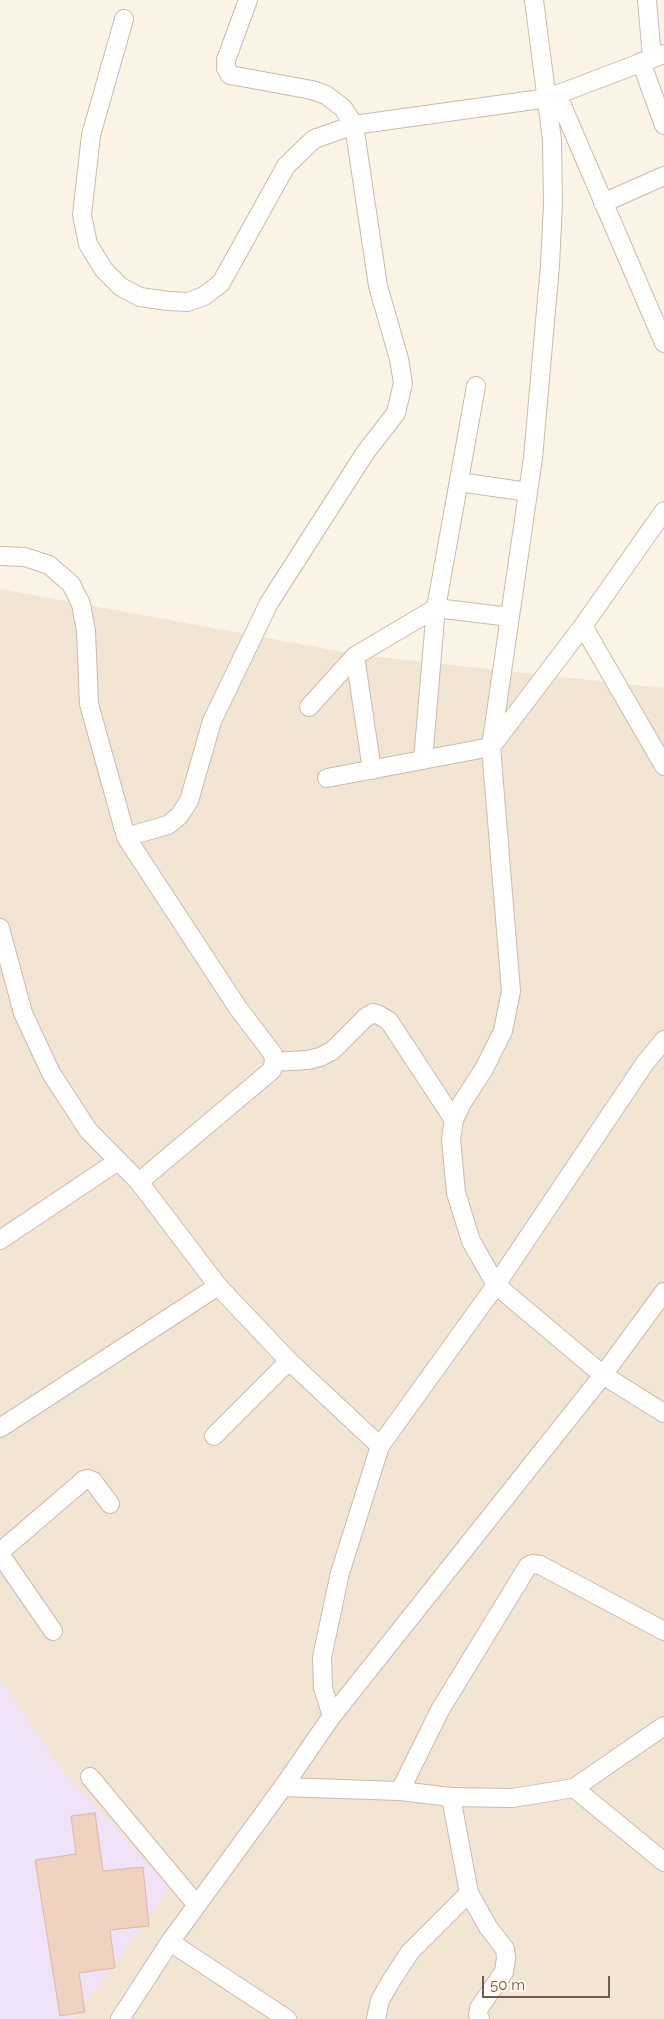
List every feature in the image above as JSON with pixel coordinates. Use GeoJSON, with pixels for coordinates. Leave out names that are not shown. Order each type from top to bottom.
{"type":"FeatureCollection","features":[{"type":"Feature","properties":{"kind":"street"},"geometry":{"type":"LineString","coordinates":[[126,837],[168,825],[179,816],[189,801],[212,721],[269,603],[365,453],[396,414],[403,383],[399,359],[378,286],[354,125],[344,108],[326,95],[312,90],[230,75],[226,68],[226,60],[248,0]]}},
{"type":"Feature","properties":{"kind":"street"},"geometry":{"type":"LineString","coordinates":[[534,0],[552,96],[553,204],[550,265],[533,458],[491,747],[511,991],[503,1031],[484,1069],[462,1103],[454,1120],[451,1138],[456,1193],[472,1241],[496,1285],[602,1374],[664,1414]]}},
{"type":"Feature","properties":{"kind":"street"},"geometry":{"type":"LineString","coordinates":[[647,0],[652,58],[664,125]]}},
{"type":"Feature","properties":{"kind":"street"},"geometry":{"type":"LineString","coordinates":[[124,20],[91,135],[82,215],[88,244],[104,270],[121,287],[140,297],[188,302],[204,296],[222,283],[286,166],[314,138],[354,125],[552,96],[652,58]]}},
{"type":"Feature","properties":{"kind":"street"},"geometry":{"type":"LineString","coordinates":[[552,96],[603,203],[658,311],[664,343]]}},
{"type":"Feature","properties":{"kind":"street"},"geometry":{"type":"LineString","coordinates":[[603,203],[664,176]]}},
{"type":"Feature","properties":{"kind":"street"},"geometry":{"type":"LineString","coordinates":[[423,760],[436,608],[476,386]]}},
{"type":"Feature","properties":{"kind":"street"},"geometry":{"type":"LineString","coordinates":[[459,482],[528,492]]}},
{"type":"Feature","properties":{"kind":"street"},"geometry":{"type":"LineString","coordinates":[[327,778],[491,747],[582,626],[664,510]]}},
{"type":"Feature","properties":{"kind":"street"},"geometry":{"type":"LineString","coordinates":[[0,556],[25,557],[49,565],[71,584],[81,604],[86,630],[89,704],[126,837],[238,1008],[273,1054],[272,1070],[139,1182]]}},
{"type":"Feature","properties":{"kind":"street"},"geometry":{"type":"LineString","coordinates":[[309,707],[355,656],[436,608],[510,617]]}},
{"type":"Feature","properties":{"kind":"street"},"geometry":{"type":"LineString","coordinates":[[582,626],[664,766]]}},
{"type":"Feature","properties":{"kind":"street"},"geometry":{"type":"LineString","coordinates":[[355,656],[372,770]]}},
{"type":"Feature","properties":{"kind":"street"},"geometry":{"type":"LineString","coordinates":[[0,928],[23,1013],[51,1073],[88,1130],[139,1182],[218,1286],[289,1362],[380,1446]]}},
{"type":"Feature","properties":{"kind":"street"},"geometry":{"type":"LineString","coordinates":[[274,1062],[308,1060],[320,1057],[332,1051],[365,1018],[373,1013],[378,1014],[389,1021],[454,1120]]}},
{"type":"Feature","properties":{"kind":"street"},"geometry":{"type":"LineString","coordinates":[[332,1716],[323,1688],[322,1657],[340,1573],[380,1446],[496,1285],[645,1063],[664,1040]]}},
{"type":"Feature","properties":{"kind":"street"},"geometry":{"type":"LineString","coordinates":[[0,1240],[118,1161]]}},
{"type":"Feature","properties":{"kind":"street"},"geometry":{"type":"LineString","coordinates":[[0,1428],[218,1286]]}},
{"type":"Feature","properties":{"kind":"street"},"geometry":{"type":"LineString","coordinates":[[120,2019],[196,1904],[283,1787],[332,1716],[602,1374],[664,1292]]}},
{"type":"Feature","properties":{"kind":"street"},"geometry":{"type":"LineString","coordinates":[[214,1436],[289,1362]]}},
{"type":"Feature","properties":{"kind":"street"},"geometry":{"type":"LineString","coordinates":[[53,1631],[0,1553],[84,1480],[93,1481],[110,1504]]}},
{"type":"Feature","properties":{"kind":"street"},"geometry":{"type":"LineString","coordinates":[[400,1791],[440,1710],[528,1566],[540,1565],[664,1631]]}},
{"type":"Feature","properties":{"kind":"street"},"geometry":{"type":"LineString","coordinates":[[283,1787],[400,1791],[451,1797],[512,1798],[574,1788],[664,1726]]}},
{"type":"Feature","properties":{"kind":"street"},"geometry":{"type":"LineString","coordinates":[[90,1777],[196,1904]]}},
{"type":"Feature","properties":{"kind":"street"},"geometry":{"type":"LineString","coordinates":[[574,1788],[664,1862]]}},
{"type":"Feature","properties":{"kind":"street"},"geometry":{"type":"LineString","coordinates":[[451,1797],[469,1893],[488,1927],[505,1949],[504,1972],[479,2008],[478,2016],[480,2019]]}},
{"type":"Feature","properties":{"kind":"street"},"geometry":{"type":"LineString","coordinates":[[376,2019],[380,2000],[410,1952],[469,1893]]}},
{"type":"Feature","properties":{"kind":"street"},"geometry":{"type":"LineString","coordinates":[[170,1942],[287,2019]]}},
{"type":"Feature","properties":{"kind":"shaded area"},"geometry":{"type":"Polygon","coordinates":[[[0,589],[360,655],[664,688],[664,2019],[0,2019],[0,589]]]}},
{"type":"Feature","properties":{"kind":"shaded area"},"geometry":{"type":"Polygon","coordinates":[[[0,1680],[59,1766],[169,1888],[74,2019],[0,2019],[0,1680]]]}},
{"type":"Feature","properties":{"kind":"building"},"geometry":{"type":"Polygon","coordinates":[[[95,1813],[103,1871],[143,1867],[149,1926],[110,1930],[115,1968],[79,1973],[85,2012],[60,2016],[35,1860],[76,1854],[71,1816],[95,1813]]]}}]}
